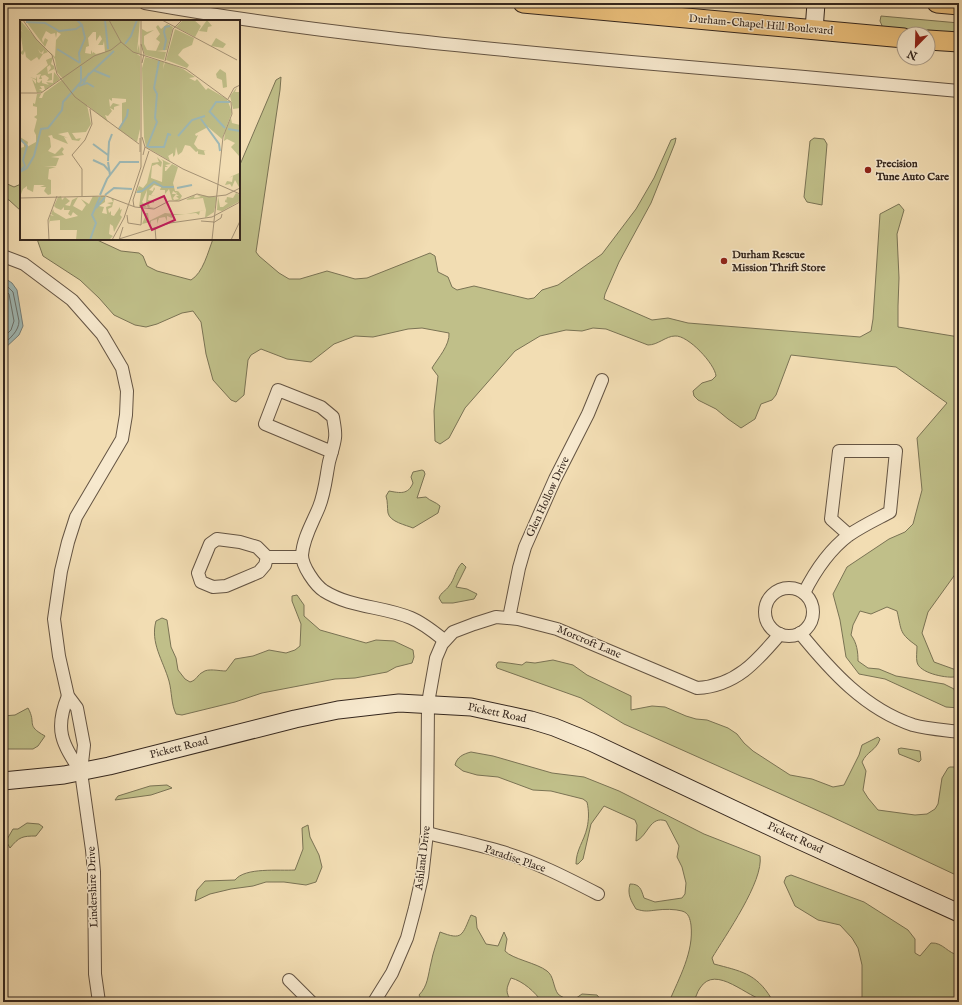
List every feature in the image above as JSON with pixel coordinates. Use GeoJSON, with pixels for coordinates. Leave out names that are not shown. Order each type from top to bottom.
{"type":"FeatureCollection","features":[{"type":"Feature","properties":{"kind":"main road","name":"Durham-Chapel Hill Boulevard"},"geometry":{"type":"LineString","coordinates":[[523,3],[896,37]]}},
{"type":"Feature","properties":{"kind":"main road"},"geometry":{"type":"LineString","coordinates":[[937,3],[959,5]]}},
{"type":"Feature","properties":{"kind":"main road"},"geometry":{"type":"LineString","coordinates":[[936,41],[959,42]]}},
{"type":"Feature","properties":{"kind":"street"},"geometry":{"type":"LineString","coordinates":[[145,3],[203,14],[307,29],[437,44],[959,90]]}},
{"type":"Feature","properties":{"kind":"street"},"geometry":{"type":"LineString","coordinates":[[814,30],[816,3]]}},
{"type":"Feature","properties":{"kind":"street"},"geometry":{"type":"LineString","coordinates":[[3,256],[24,264],[72,300],[102,334],[122,368],[127,391],[126,415],[122,439],[76,517],[61,571],[54,619],[59,656],[68,696],[77,708],[84,745],[81,772]]}},
{"type":"Feature","properties":{"kind":"street","name":"Glen Hollow Drive"},"geometry":{"type":"LineString","coordinates":[[509,618],[519,568],[525,547],[555,479],[588,414],[602,380]]}},
{"type":"Feature","properties":{"kind":"street"},"geometry":{"type":"LineString","coordinates":[[332,452],[265,424],[278,390],[321,407],[333,417],[336,437],[320,505],[304,542],[302,557],[308,571],[315,583],[323,590],[337,598],[350,603],[411,618],[429,628],[444,640],[436,658],[428,703]]}},
{"type":"Feature","properties":{"kind":"street"},"geometry":{"type":"LineString","coordinates":[[804,593],[827,555],[849,535],[890,512],[896,451],[839,451],[831,519],[849,535]]}},
{"type":"Feature","properties":{"kind":"street"},"geometry":{"type":"LineString","coordinates":[[267,557],[265,566],[259,572],[226,586],[213,588],[201,582],[198,573],[210,544],[217,539],[240,542],[257,547],[267,557],[302,557]]}},
{"type":"Feature","properties":{"kind":"street"},"geometry":{"type":"LineString","coordinates":[[789,588],[804,593],[812,606],[813,614],[811,622],[800,633],[793,635],[780,634],[771,628],[767,621],[765,613],[769,599],[782,589],[789,588]]}},
{"type":"Feature","properties":{"kind":"street","name":"Morcroft Lane"},"geometry":{"type":"LineString","coordinates":[[444,640],[453,632],[496,617],[537,623],[557,629],[697,688],[708,687],[742,672],[756,661],[780,634]]}},
{"type":"Feature","properties":{"kind":"street"},"geometry":{"type":"LineString","coordinates":[[800,633],[847,686],[873,705],[900,720],[915,725],[959,732]]}},
{"type":"Feature","properties":{"kind":"street"},"geometry":{"type":"LineString","coordinates":[[68,696],[63,708],[60,726],[66,748],[81,772]]}},
{"type":"Feature","properties":{"kind":"street","name":"Pickett Road"},"geometry":{"type":"LineString","coordinates":[[3,781],[81,772],[338,710],[399,703],[428,703],[478,708],[554,727],[591,742],[784,834],[959,913]]}},
{"type":"Feature","properties":{"kind":"street","name":"Ashland Drive"},"geometry":{"type":"LineString","coordinates":[[374,1002],[392,973],[407,938],[422,877],[427,833],[428,703]]}},
{"type":"Feature","properties":{"kind":"street"},"geometry":{"type":"LineString","coordinates":[[60,726],[80,723]]}},
{"type":"Feature","properties":{"kind":"street","name":"Lindershire Drive"},"geometry":{"type":"LineString","coordinates":[[81,772],[93,865],[95,974],[99,1002]]}},
{"type":"Feature","properties":{"kind":"street","name":"Paradise Place"},"geometry":{"type":"LineString","coordinates":[[427,833],[499,851],[572,881],[598,894]]}},
{"type":"Feature","properties":{"kind":"street"},"geometry":{"type":"LineString","coordinates":[[289,980],[311,1002]]}},
{"type":"Feature","properties":{"kind":"shaded area"},"geometry":{"type":"Polygon","coordinates":[[[881,16],[959,23],[959,36],[936,34],[936,26],[896,26],[896,29],[883,28],[880,21],[881,16]]]}},
{"type":"Feature","properties":{"kind":"shaded area"},"geometry":{"type":"Polygon","coordinates":[[[281,77],[256,252],[279,273],[289,279],[300,279],[327,271],[355,279],[367,278],[430,253],[435,256],[438,272],[448,277],[452,287],[457,290],[474,286],[528,299],[534,298],[542,290],[558,285],[602,254],[636,209],[654,178],[671,140],[676,138],[651,203],[619,262],[604,299],[652,320],[668,318],[688,323],[860,337],[871,331],[873,319],[880,214],[899,204],[904,210],[897,234],[899,278],[898,327],[959,337],[959,569],[928,612],[922,633],[934,662],[959,671],[954,677],[950,677],[939,676],[922,669],[917,662],[917,646],[902,632],[897,611],[887,607],[871,614],[860,611],[853,625],[851,635],[857,648],[858,661],[868,668],[879,669],[896,676],[944,684],[954,689],[957,699],[959,697],[959,708],[946,707],[885,679],[859,674],[846,657],[840,620],[833,594],[847,567],[889,539],[905,532],[913,524],[922,490],[917,438],[947,403],[896,367],[791,355],[776,395],[772,400],[761,404],[755,419],[741,428],[716,409],[698,400],[694,396],[693,391],[702,383],[712,380],[716,376],[706,358],[687,340],[672,336],[655,344],[648,345],[606,329],[593,328],[582,331],[566,330],[540,336],[515,351],[465,408],[449,438],[440,444],[435,441],[434,411],[438,376],[432,368],[446,347],[449,333],[422,328],[408,329],[373,337],[355,336],[334,344],[311,362],[287,359],[261,349],[251,355],[248,360],[244,395],[236,402],[231,400],[213,380],[206,354],[201,322],[193,311],[182,313],[146,327],[135,325],[114,315],[80,280],[43,256],[37,240],[97,240],[121,251],[139,253],[143,256],[147,266],[157,271],[191,280],[195,277],[202,267],[213,240],[240,240],[240,165],[276,80],[281,77]]]}},
{"type":"Feature","properties":{"kind":"shaded area"},"geometry":{"type":"Polygon","coordinates":[[[814,138],[824,139],[827,144],[822,205],[807,202],[804,197],[810,141],[814,138]]]}},
{"type":"Feature","properties":{"kind":"shaded area"},"geometry":{"type":"Polygon","coordinates":[[[3,182],[14,187],[20,184],[20,210],[9,200],[3,198],[3,182]]]}},
{"type":"Feature","properties":{"kind":"shaded area"},"geometry":{"type":"Polygon","coordinates":[[[422,470],[425,474],[417,498],[426,497],[440,506],[438,513],[413,528],[395,521],[389,516],[386,496],[389,491],[400,493],[409,490],[413,483],[411,477],[413,472],[422,470]]]}},
{"type":"Feature","properties":{"kind":"shaded area"},"geometry":{"type":"Polygon","coordinates":[[[462,563],[466,567],[456,587],[467,589],[477,594],[474,599],[453,603],[442,603],[439,598],[440,596],[448,588],[462,563]]]}},
{"type":"Feature","properties":{"kind":"shaded area"},"geometry":{"type":"Polygon","coordinates":[[[297,595],[304,605],[304,616],[320,630],[366,643],[376,640],[394,641],[413,650],[414,657],[412,663],[396,667],[387,672],[355,678],[335,679],[262,693],[235,702],[182,715],[176,714],[173,706],[169,681],[156,644],[156,621],[162,618],[167,620],[171,647],[176,658],[178,670],[185,679],[190,682],[205,671],[226,671],[235,659],[253,656],[269,650],[286,653],[295,650],[300,646],[301,624],[292,601],[292,596],[297,595]]]}},
{"type":"Feature","properties":{"kind":"shaded area"},"geometry":{"type":"Polygon","coordinates":[[[553,660],[573,665],[587,675],[631,696],[631,710],[652,706],[665,707],[686,716],[707,720],[728,728],[737,734],[753,751],[790,775],[812,779],[833,787],[844,785],[859,755],[862,745],[878,737],[880,739],[878,743],[874,749],[866,755],[862,762],[866,771],[863,790],[878,810],[915,815],[927,814],[935,809],[938,804],[942,778],[948,768],[959,767],[959,865],[956,875],[830,816],[624,724],[581,698],[497,668],[496,665],[498,662],[522,665],[526,662],[535,663],[553,660]]]}},
{"type":"Feature","properties":{"kind":"shaded area"},"geometry":{"type":"Polygon","coordinates":[[[28,708],[33,727],[45,736],[38,746],[33,749],[3,749],[3,716],[15,715],[28,708]]]}},
{"type":"Feature","properties":{"kind":"shaded area"},"geometry":{"type":"Polygon","coordinates":[[[901,748],[920,751],[921,760],[919,762],[899,754],[898,749],[901,748]]]}},
{"type":"Feature","properties":{"kind":"shaded area"},"geometry":{"type":"Polygon","coordinates":[[[471,752],[493,756],[552,773],[584,777],[619,791],[704,834],[760,856],[760,867],[750,893],[734,923],[712,958],[714,964],[740,971],[753,978],[771,998],[767,1001],[759,999],[732,984],[715,979],[707,981],[700,988],[693,1002],[669,1002],[688,955],[691,935],[690,918],[686,913],[679,910],[666,909],[642,911],[636,909],[629,894],[630,884],[638,886],[644,898],[655,902],[682,898],[685,894],[686,883],[682,867],[677,857],[679,846],[666,821],[661,820],[653,823],[644,835],[636,841],[637,825],[635,820],[604,806],[591,824],[583,859],[576,864],[577,854],[588,825],[587,802],[583,799],[551,791],[533,790],[498,777],[477,775],[463,771],[455,765],[461,756],[471,752]]]}},
{"type":"Feature","properties":{"kind":"shaded area"},"geometry":{"type":"Polygon","coordinates":[[[167,785],[172,788],[151,795],[115,800],[118,796],[150,786],[167,785]]]}},
{"type":"Feature","properties":{"kind":"shaded area"},"geometry":{"type":"Polygon","coordinates":[[[27,823],[39,824],[43,827],[36,836],[21,838],[10,848],[6,841],[13,829],[18,829],[27,823]]]}},
{"type":"Feature","properties":{"kind":"shaded area"},"geometry":{"type":"Polygon","coordinates":[[[308,825],[310,837],[319,855],[322,867],[316,882],[306,885],[284,882],[266,882],[210,894],[195,901],[197,890],[205,881],[235,880],[246,873],[254,871],[295,870],[303,849],[302,828],[308,825]]]}},
{"type":"Feature","properties":{"kind":"shaded area"},"geometry":{"type":"Polygon","coordinates":[[[791,875],[864,902],[908,930],[915,939],[915,953],[920,956],[931,943],[939,944],[952,953],[959,955],[959,1002],[862,1002],[862,965],[858,948],[852,938],[840,925],[818,920],[795,906],[784,882],[786,877],[791,875]]]}},
{"type":"Feature","properties":{"kind":"shaded area"},"geometry":{"type":"Polygon","coordinates":[[[471,915],[476,917],[477,928],[486,944],[498,946],[504,932],[507,939],[505,951],[508,954],[547,971],[551,976],[556,991],[561,996],[572,1001],[582,994],[597,995],[603,1002],[542,1002],[528,987],[511,978],[507,990],[508,996],[512,1002],[423,1002],[419,995],[426,984],[440,932],[458,936],[463,932],[471,915]]]}},
{"type":"Feature","properties":{"kind":"water"},"geometry":{"type":"Polygon","coordinates":[[[3,277],[12,283],[17,290],[23,326],[19,335],[3,350],[3,277]]]}},
{"type":"Feature","properties":{"kind":"place","name":"Precision Tune Auto Care"},"geometry":{"type":"Point","coordinates":[868,170]}},
{"type":"Feature","properties":{"kind":"place","name":"Durham Rescue Mission Thrift Store"},"geometry":{"type":"Point","coordinates":[724,261]}}]}
